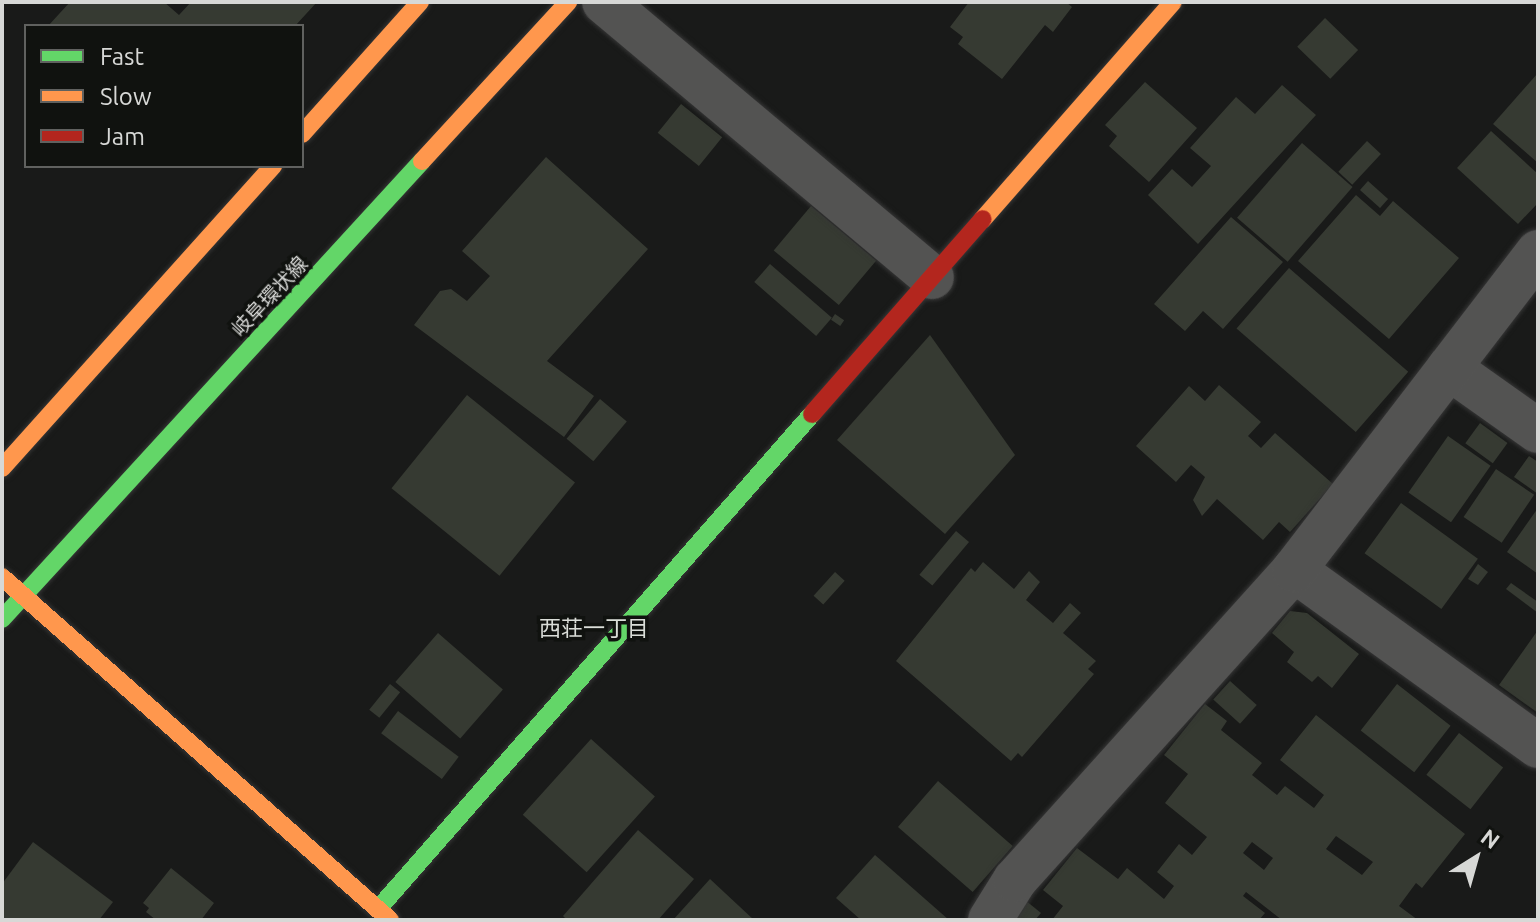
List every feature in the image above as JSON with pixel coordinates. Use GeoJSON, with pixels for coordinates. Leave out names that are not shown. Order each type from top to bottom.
{"type":"FeatureCollection","features":[{"type":"Feature","properties":{"kind":"street"},"geometry":{"type":"LineString","coordinates":[[304,132],[420,2]]}},
{"type":"Feature","properties":{"kind":"street","name":"岐阜環状線"},"geometry":{"type":"LineString","coordinates":[[2,619],[568,2]]}},
{"type":"Feature","properties":{"kind":"street"},"geometry":{"type":"LineString","coordinates":[[604,2],[932,277]]}},
{"type":"Feature","properties":{"kind":"street"},"geometry":{"type":"LineString","coordinates":[[2,577],[379,916],[1173,2]]}},
{"type":"Feature","properties":{"kind":"street"},"geometry":{"type":"LineString","coordinates":[[2,468],[271,168]]}},
{"type":"Feature","properties":{"kind":"street"},"geometry":{"type":"LineString","coordinates":[[990,920],[1015,880],[1294,570],[1538,252]]}},
{"type":"Feature","properties":{"kind":"street"},"geometry":{"type":"LineString","coordinates":[[1449,368],[1538,431]]}},
{"type":"Feature","properties":{"kind":"street"},"geometry":{"type":"LineString","coordinates":[[1294,570],[1538,746]]}},
{"type":"Feature","properties":{"kind":"building"},"geometry":{"type":"Polygon","coordinates":[[[70,2],[164,2],[179,15],[191,2],[317,2],[297,24],[50,24],[70,2]]]}},
{"type":"Feature","properties":{"kind":"building"},"geometry":{"type":"Polygon","coordinates":[[[969,2],[1066,2],[1072,7],[1053,32],[1045,25],[1002,79],[958,44],[963,37],[950,27],[969,2]]]}},
{"type":"Feature","properties":{"kind":"building"},"geometry":{"type":"Polygon","coordinates":[[[1325,18],[1358,50],[1330,79],[1297,47],[1325,18]]]}},
{"type":"Feature","properties":{"kind":"building"},"geometry":{"type":"Polygon","coordinates":[[[1538,73],[1538,163],[1493,124],[1538,73]]]}},
{"type":"Feature","properties":{"kind":"building"},"geometry":{"type":"Polygon","coordinates":[[[1145,82],[1197,128],[1149,182],[1109,146],[1117,136],[1105,125],[1145,82]]]}},
{"type":"Feature","properties":{"kind":"building"},"geometry":{"type":"Polygon","coordinates":[[[1282,85],[1316,115],[1198,244],[1148,195],[1172,169],[1192,187],[1211,166],[1190,148],[1236,97],[1255,114],[1282,85]]]}},
{"type":"Feature","properties":{"kind":"building"},"geometry":{"type":"Polygon","coordinates":[[[681,104],[722,137],[699,166],[658,133],[681,104]]]}},
{"type":"Feature","properties":{"kind":"building"},"geometry":{"type":"Polygon","coordinates":[[[1491,131],[1538,174],[1538,203],[1518,224],[1457,168],[1491,131]]]}},
{"type":"Feature","properties":{"kind":"building"},"geometry":{"type":"Polygon","coordinates":[[[1367,141],[1381,154],[1352,185],[1338,172],[1367,141]]]}},
{"type":"Feature","properties":{"kind":"building"},"geometry":{"type":"Polygon","coordinates":[[[1302,143],[1353,187],[1288,262],[1237,218],[1302,143]]]}},
{"type":"Feature","properties":{"kind":"building"},"geometry":{"type":"Polygon","coordinates":[[[546,157],[648,249],[547,361],[594,396],[564,437],[414,325],[440,291],[451,289],[467,301],[490,276],[462,251],[546,157]]]}},
{"type":"Feature","properties":{"kind":"building"},"geometry":{"type":"Polygon","coordinates":[[[1368,181],[1388,199],[1380,208],[1360,190],[1368,181]]]}},
{"type":"Feature","properties":{"kind":"building"},"geometry":{"type":"Polygon","coordinates":[[[1356,195],[1380,216],[1393,201],[1459,258],[1389,339],[1298,261],[1356,195]]]}},
{"type":"Feature","properties":{"kind":"building"},"geometry":{"type":"Polygon","coordinates":[[[811,206],[876,261],[839,305],[774,250],[811,206]]]}},
{"type":"Feature","properties":{"kind":"building"},"geometry":{"type":"Polygon","coordinates":[[[1231,217],[1283,262],[1223,329],[1203,311],[1185,331],[1154,304],[1231,217]]]}},
{"type":"Feature","properties":{"kind":"building"},"geometry":{"type":"Polygon","coordinates":[[[770,264],[832,318],[816,336],[754,282],[770,264]]]}},
{"type":"Feature","properties":{"kind":"building"},"geometry":{"type":"Polygon","coordinates":[[[1289,268],[1408,372],[1356,432],[1237,328],[1289,268]]]}},
{"type":"Feature","properties":{"kind":"building"},"geometry":{"type":"Polygon","coordinates":[[[835,314],[844,320],[840,326],[831,320],[835,314]]]}},
{"type":"Feature","properties":{"kind":"building"},"geometry":{"type":"Polygon","coordinates":[[[930,335],[1015,455],[945,534],[837,440],[930,335]]]}},
{"type":"Feature","properties":{"kind":"building"},"geometry":{"type":"Polygon","coordinates":[[[1219,385],[1261,422],[1248,436],[1261,448],[1275,433],[1333,484],[1290,532],[1279,522],[1263,540],[1217,499],[1202,516],[1193,500],[1205,477],[1191,465],[1176,482],[1136,446],[1189,386],[1205,401],[1219,385]]]}},
{"type":"Feature","properties":{"kind":"building"},"geometry":{"type":"Polygon","coordinates":[[[467,395],[575,482],[500,576],[391,488],[467,395]]]}},
{"type":"Feature","properties":{"kind":"building"},"geometry":{"type":"Polygon","coordinates":[[[600,399],[627,421],[593,461],[567,439],[600,399]]]}},
{"type":"Feature","properties":{"kind":"building"},"geometry":{"type":"Polygon","coordinates":[[[1480,423],[1508,443],[1493,463],[1465,443],[1480,423]]]}},
{"type":"Feature","properties":{"kind":"building"},"geometry":{"type":"Polygon","coordinates":[[[1448,436],[1491,466],[1451,522],[1408,493],[1448,436]]]}},
{"type":"Feature","properties":{"kind":"building"},"geometry":{"type":"Polygon","coordinates":[[[1529,456],[1538,462],[1538,494],[1514,477],[1529,456]]]}},
{"type":"Feature","properties":{"kind":"building"},"geometry":{"type":"Polygon","coordinates":[[[1496,469],[1534,495],[1502,543],[1464,517],[1496,469]]]}},
{"type":"Feature","properties":{"kind":"building"},"geometry":{"type":"Polygon","coordinates":[[[1401,503],[1478,559],[1441,609],[1365,553],[1401,503]]]}},
{"type":"Feature","properties":{"kind":"building"},"geometry":{"type":"Polygon","coordinates":[[[1538,508],[1538,574],[1507,552],[1538,508]]]}},
{"type":"Feature","properties":{"kind":"building"},"geometry":{"type":"Polygon","coordinates":[[[956,531],[969,542],[932,586],[919,575],[956,531]]]}},
{"type":"Feature","properties":{"kind":"building"},"geometry":{"type":"Polygon","coordinates":[[[983,562],[1014,589],[1029,571],[1040,582],[1026,600],[1053,623],[1070,603],[1081,613],[1063,633],[1096,661],[1088,669],[1094,674],[1022,757],[1018,753],[1011,761],[896,661],[971,568],[975,572],[983,562]]]}},
{"type":"Feature","properties":{"kind":"building"},"geometry":{"type":"Polygon","coordinates":[[[1478,564],[1488,572],[1478,585],[1468,579],[1478,564]]]}},
{"type":"Feature","properties":{"kind":"building"},"geometry":{"type":"Polygon","coordinates":[[[835,572],[845,581],[823,604],[814,596],[835,572]]]}},
{"type":"Feature","properties":{"kind":"building"},"geometry":{"type":"Polygon","coordinates":[[[1511,583],[1538,602],[1538,613],[1506,589],[1511,583]]]}},
{"type":"Feature","properties":{"kind":"building"},"geometry":{"type":"Polygon","coordinates":[[[1290,611],[1307,613],[1359,654],[1332,688],[1318,676],[1312,682],[1287,662],[1294,652],[1272,633],[1290,611]]]}},
{"type":"Feature","properties":{"kind":"building"},"geometry":{"type":"Polygon","coordinates":[[[1538,630],[1538,713],[1499,685],[1538,630]]]}},
{"type":"Feature","properties":{"kind":"building"},"geometry":{"type":"Polygon","coordinates":[[[438,633],[503,689],[460,738],[395,682],[438,633]]]}},
{"type":"Feature","properties":{"kind":"building"},"geometry":{"type":"Polygon","coordinates":[[[1230,681],[1257,705],[1240,724],[1213,700],[1230,681]]]}},
{"type":"Feature","properties":{"kind":"building"},"geometry":{"type":"Polygon","coordinates":[[[390,684],[400,692],[379,718],[369,710],[390,684]]]}},
{"type":"Feature","properties":{"kind":"building"},"geometry":{"type":"Polygon","coordinates":[[[1397,684],[1451,726],[1414,772],[1361,730],[1397,684]]]}},
{"type":"Feature","properties":{"kind":"building"},"geometry":{"type":"Polygon","coordinates":[[[1205,704],[1227,721],[1221,730],[1262,763],[1252,775],[1277,795],[1285,786],[1314,808],[1324,795],[1280,760],[1316,715],[1465,834],[1422,888],[1416,883],[1399,906],[1418,920],[1282,920],[1246,892],[1243,896],[1265,913],[1259,920],[1052,920],[1063,906],[1043,890],[1077,848],[1118,879],[1127,868],[1164,899],[1174,886],[1157,872],[1179,844],[1192,855],[1207,837],[1165,803],[1188,774],[1164,755],[1205,704]],[[1336,836],[1326,849],[1362,875],[1373,862],[1336,836]],[[1252,842],[1243,853],[1264,870],[1273,858],[1252,842]]]}},
{"type":"Feature","properties":{"kind":"building"},"geometry":{"type":"Polygon","coordinates":[[[398,711],[459,757],[442,779],[381,733],[398,711]]]}},
{"type":"Feature","properties":{"kind":"building"},"geometry":{"type":"Polygon","coordinates":[[[1459,733],[1503,767],[1470,809],[1426,775],[1459,733]]]}},
{"type":"Feature","properties":{"kind":"building"},"geometry":{"type":"Polygon","coordinates":[[[591,739],[655,797],[587,872],[523,815],[591,739]]]}},
{"type":"Feature","properties":{"kind":"building"},"geometry":{"type":"Polygon","coordinates":[[[938,781],[1013,846],[973,892],[898,827],[938,781]]]}},
{"type":"Feature","properties":{"kind":"building"},"geometry":{"type":"Polygon","coordinates":[[[638,830],[694,879],[658,920],[567,920],[563,916],[638,830]]]}},
{"type":"Feature","properties":{"kind":"building"},"geometry":{"type":"Polygon","coordinates":[[[33,842],[113,902],[99,920],[2,920],[2,884],[33,842]]]}},
{"type":"Feature","properties":{"kind":"building"},"geometry":{"type":"Polygon","coordinates":[[[875,855],[949,920],[861,920],[836,898],[875,855]]]}},
{"type":"Feature","properties":{"kind":"building"},"geometry":{"type":"Polygon","coordinates":[[[171,868],[214,903],[201,920],[156,920],[146,912],[149,908],[143,903],[171,868]]]}},
{"type":"Feature","properties":{"kind":"building"},"geometry":{"type":"Polygon","coordinates":[[[710,879],[754,920],[673,920],[710,879]]]}},
{"type":"Feature","properties":{"kind":"building"},"geometry":{"type":"Polygon","coordinates":[[[1025,900],[1041,913],[1035,920],[1009,920],[1025,900]]]}},
{"type":"Feature","properties":{"kind":"traffic: fast"},"geometry":{"type":"LineString","coordinates":[[2,619],[422,161]]}},
{"type":"Feature","properties":{"kind":"traffic: fast"},"geometry":{"type":"LineString","coordinates":[[378,909],[812,414]]}},
{"type":"Feature","properties":{"kind":"traffic: slow"},"geometry":{"type":"LineString","coordinates":[[304,132],[420,2]]}},
{"type":"Feature","properties":{"kind":"traffic: slow"},"geometry":{"type":"LineString","coordinates":[[422,161],[568,2]]}},
{"type":"Feature","properties":{"kind":"traffic: slow"},"geometry":{"type":"LineString","coordinates":[[983,219],[1173,2]]}},
{"type":"Feature","properties":{"kind":"traffic: slow"},"geometry":{"type":"LineString","coordinates":[[2,468],[271,168]]}},
{"type":"Feature","properties":{"kind":"traffic: slow"},"geometry":{"type":"LineString","coordinates":[[2,577],[390,920]]}},
{"type":"Feature","properties":{"kind":"traffic: jam"},"geometry":{"type":"LineString","coordinates":[[812,414],[983,219]]}},
{"type":"Feature","properties":{"kind":"district","name":"西荘一丁目"},"geometry":{"type":"Point","coordinates":[594,628]}}]}
